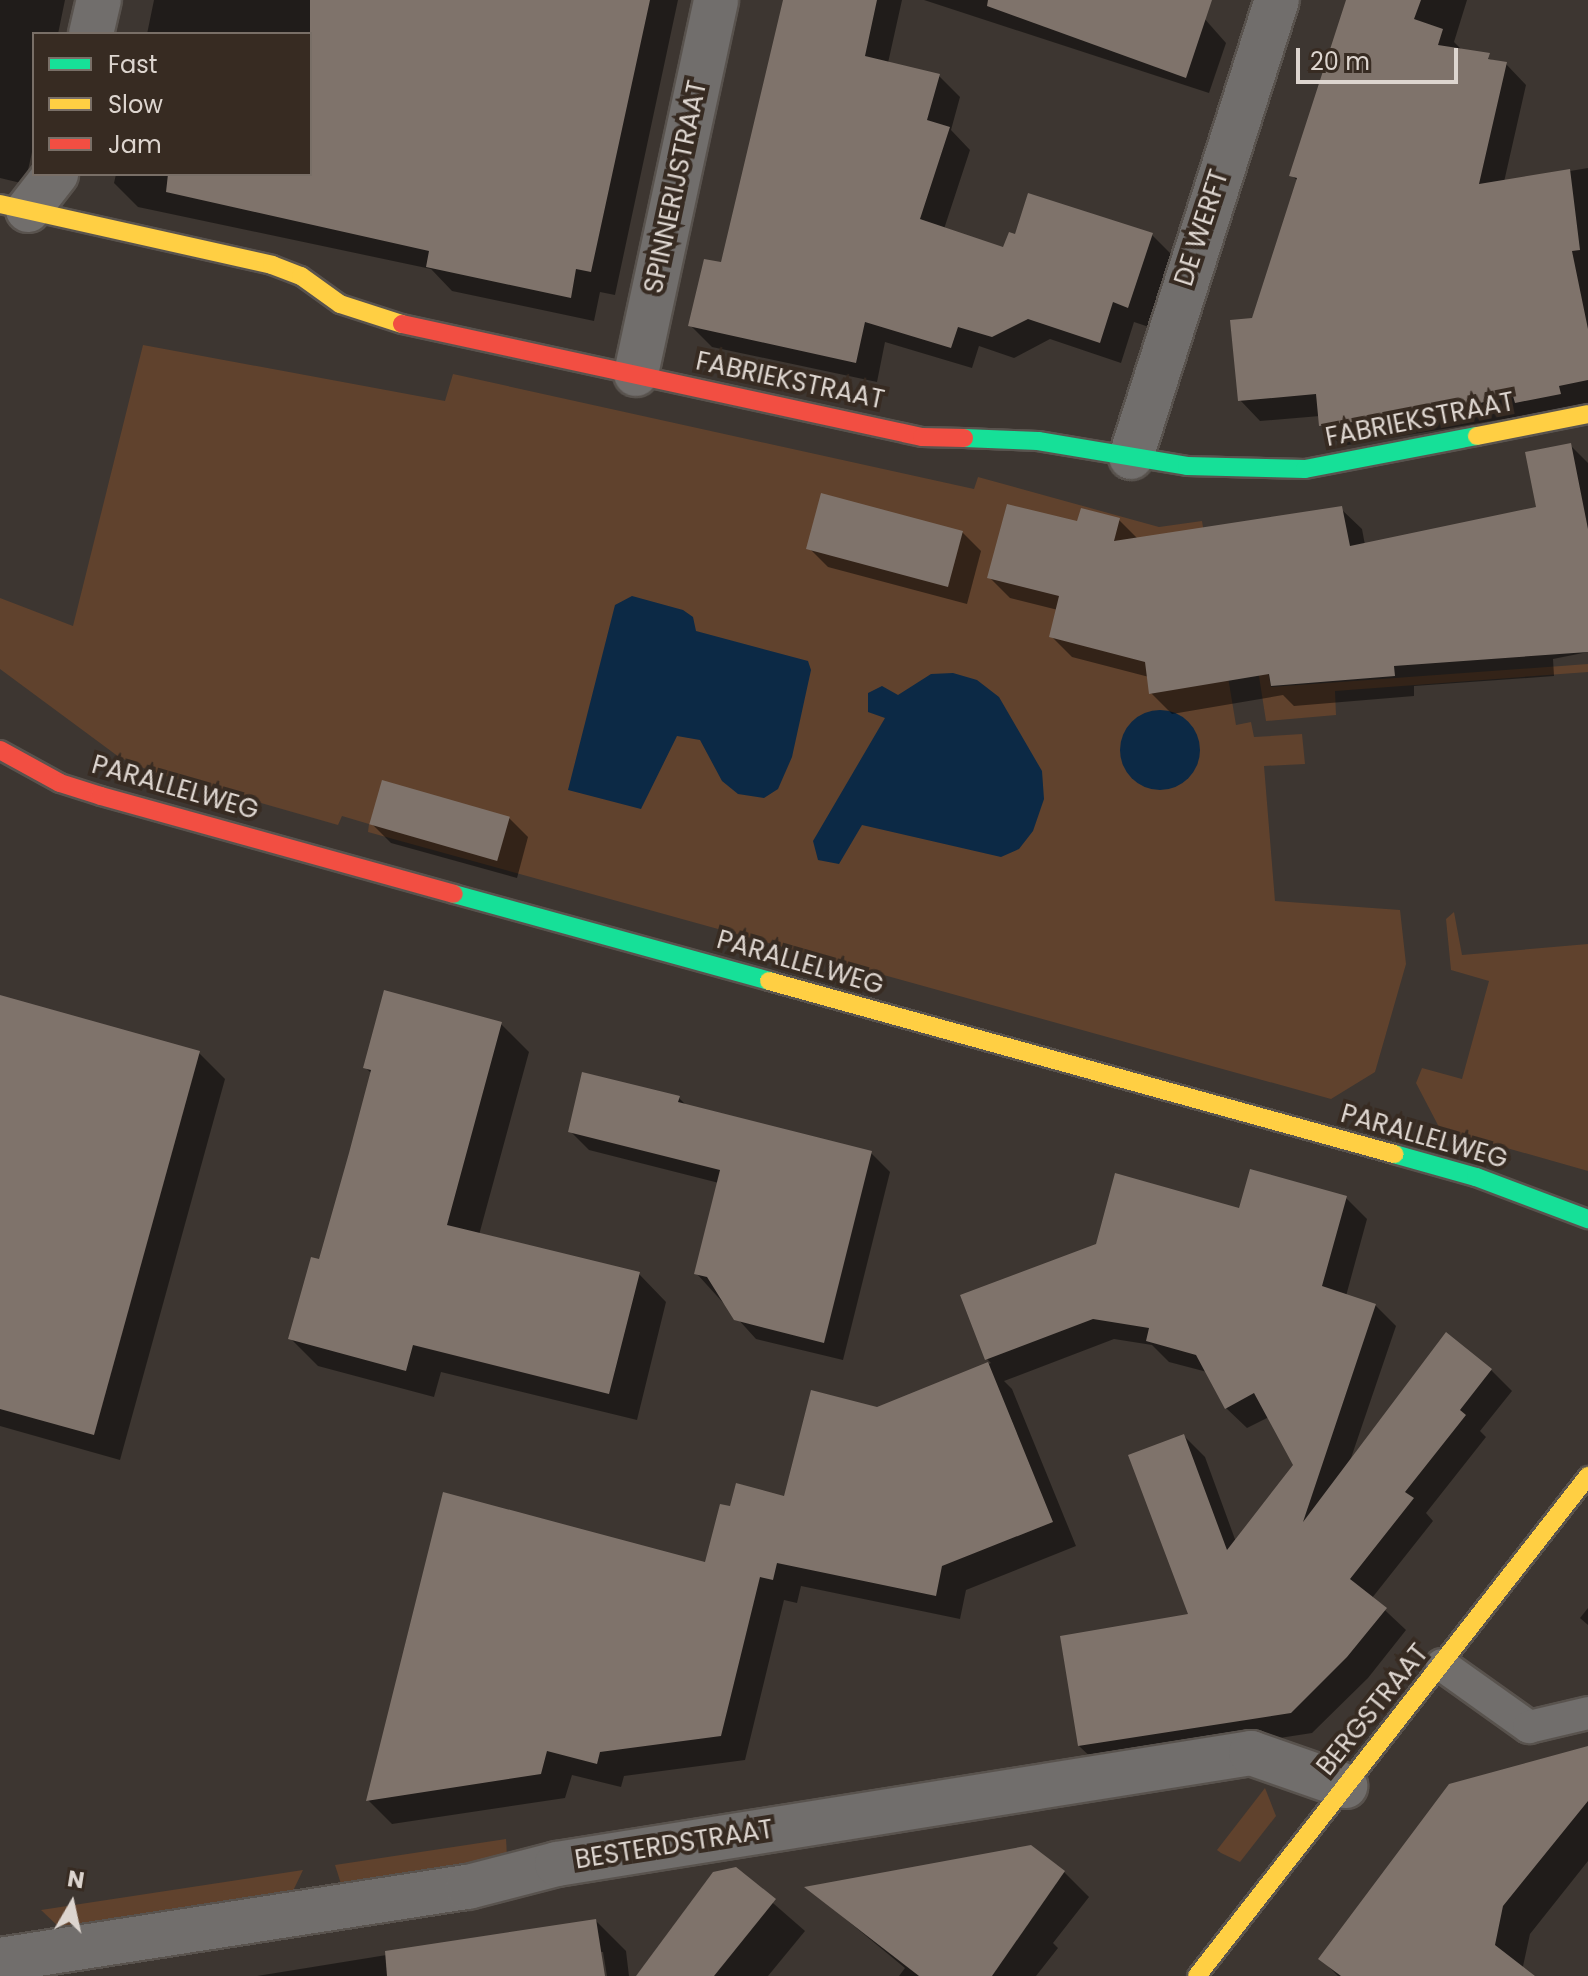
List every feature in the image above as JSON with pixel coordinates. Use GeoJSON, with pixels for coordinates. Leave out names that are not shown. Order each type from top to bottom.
{"type":"FeatureCollection","features":[{"type":"Feature","properties":{"kind":"street"},"geometry":{"type":"LineString","coordinates":[[91,32],[99,0]]}},
{"type":"Feature","properties":{"kind":"street","name":"SPINNERIJSTRAAT"},"geometry":{"type":"LineString","coordinates":[[636,374],[716,0]]}},
{"type":"Feature","properties":{"kind":"street","name":"DE WERFT"},"geometry":{"type":"LineString","coordinates":[[1131,457],[1277,0]]}},
{"type":"Feature","properties":{"kind":"street"},"geometry":{"type":"LineString","coordinates":[[14,207],[53,176]]}},
{"type":"Feature","properties":{"kind":"street","name":"FABRIEKSTRAAT"},"geometry":{"type":"LineString","coordinates":[[14,207],[272,265],[301,276],[340,304],[368,316],[922,437],[1038,441],[1187,466],[1305,469],[1588,414]]}},
{"type":"Feature","properties":{"kind":"street","name":"PARALLELWEG"},"geometry":{"type":"LineString","coordinates":[[0,750],[60,783],[101,796],[1476,1177],[1588,1219]]}},
{"type":"Feature","properties":{"kind":"street","name":"BERGSTRAAT"},"geometry":{"type":"LineString","coordinates":[[1197,1976],[1588,1476]]}},
{"type":"Feature","properties":{"kind":"street","name":"BESTERDSTRAAT"},"geometry":{"type":"LineString","coordinates":[[0,1960],[144,1957],[468,1887],[557,1864],[1251,1753],[1345,1786]]}},
{"type":"Feature","properties":{"kind":"lane"},"geometry":{"type":"LineString","coordinates":[[1442,1665],[1529,1727],[1588,1713]]}},
{"type":"Feature","properties":{"kind":"shaded area"},"geometry":{"type":"Polygon","coordinates":[[[143,345],[445,401],[453,374],[974,489],[978,477],[1159,527],[1202,521],[1236,725],[1251,722],[1254,737],[1302,734],[1305,764],[1264,766],[1275,901],[1400,910],[1406,964],[1375,1072],[1331,1099],[368,832],[369,824],[342,816],[338,825],[152,772],[119,757],[0,669],[0,598],[73,626],[143,345]]]}},
{"type":"Feature","properties":{"kind":"shaded area"},"geometry":{"type":"Polygon","coordinates":[[[1255,604],[1271,687],[1588,664],[1588,672],[1335,691],[1336,715],[1266,721],[1248,606],[1255,604]]]}},
{"type":"Feature","properties":{"kind":"shaded area"},"geometry":{"type":"Polygon","coordinates":[[[1454,912],[1462,955],[1588,944],[1588,1171],[1440,1129],[1416,1083],[1422,1068],[1462,1079],[1489,981],[1451,970],[1446,919],[1454,912]]]}},
{"type":"Feature","properties":{"kind":"shaded area"},"geometry":{"type":"Polygon","coordinates":[[[1265,1788],[1276,1816],[1240,1862],[1221,1853],[1217,1850],[1265,1788]]]}},
{"type":"Feature","properties":{"kind":"shaded area"},"geometry":{"type":"Polygon","coordinates":[[[506,1839],[507,1856],[482,1865],[342,1887],[335,1865],[506,1839]]]}},
{"type":"Feature","properties":{"kind":"shaded area"},"geometry":{"type":"Polygon","coordinates":[[[303,1870],[292,1893],[61,1929],[41,1910],[303,1870]]]}},
{"type":"Feature","properties":{"kind":"water"},"geometry":{"type":"Polygon","coordinates":[[[632,596],[683,610],[693,617],[696,631],[808,661],[811,670],[792,757],[778,789],[764,798],[738,794],[722,781],[700,740],[677,736],[641,809],[568,790],[615,605],[632,596]]]}},
{"type":"Feature","properties":{"kind":"water"},"geometry":{"type":"Polygon","coordinates":[[[953,673],[977,680],[999,697],[1042,771],[1044,799],[1033,831],[1019,849],[1001,857],[862,825],[839,864],[818,860],[813,841],[885,718],[868,712],[868,693],[882,686],[898,695],[931,674],[953,673]]]}},
{"type":"Feature","properties":{"kind":"water"},"geometry":{"type":"Polygon","coordinates":[[[1152,710],[1168,710],[1182,716],[1194,728],[1200,750],[1194,772],[1182,784],[1168,790],[1152,790],[1138,784],[1126,772],[1120,758],[1120,742],[1126,728],[1138,716],[1152,710]]]}},
{"type":"Feature","properties":{"kind":"building"},"geometry":{"type":"Polygon","coordinates":[[[310,0],[650,0],[591,272],[576,269],[571,298],[426,267],[429,251],[166,192],[168,176],[312,176],[310,0]]]}},
{"type":"Feature","properties":{"kind":"building"},"geometry":{"type":"Polygon","coordinates":[[[783,0],[877,0],[865,56],[940,74],[927,120],[950,127],[920,219],[1003,247],[1009,232],[1015,234],[1028,193],[1153,233],[1128,308],[1113,302],[1100,343],[1028,319],[992,337],[958,327],[951,348],[865,322],[856,363],[688,326],[704,259],[721,262],[783,0]]]}},
{"type":"Feature","properties":{"kind":"building"},"geometry":{"type":"Polygon","coordinates":[[[988,0],[1212,0],[1186,78],[987,6],[988,0]]]}},
{"type":"Feature","properties":{"kind":"building"},"geometry":{"type":"Polygon","coordinates":[[[1346,0],[1421,0],[1414,19],[1443,29],[1438,45],[1490,53],[1488,59],[1507,62],[1479,184],[1570,169],[1580,250],[1572,251],[1588,329],[1588,380],[1559,386],[1561,394],[1515,403],[1513,396],[1432,413],[1319,426],[1316,394],[1238,401],[1230,320],[1252,318],[1297,178],[1289,176],[1346,0]]]}},
{"type":"Feature","properties":{"kind":"building"},"geometry":{"type":"Polygon","coordinates":[[[1571,443],[1588,529],[1588,652],[1394,666],[1395,676],[1271,686],[1269,674],[1149,694],[1145,662],[1049,637],[1059,596],[987,578],[1007,504],[1077,521],[1081,508],[1120,518],[1114,541],[1342,506],[1350,546],[1536,507],[1525,452],[1571,443]]]}},
{"type":"Feature","properties":{"kind":"building"},"geometry":{"type":"Polygon","coordinates":[[[821,493],[963,531],[948,587],[806,549],[821,493]]]}},
{"type":"Feature","properties":{"kind":"building"},"geometry":{"type":"Polygon","coordinates":[[[382,780],[510,817],[497,861],[369,824],[382,780]]]}},
{"type":"Feature","properties":{"kind":"building"},"geometry":{"type":"Polygon","coordinates":[[[384,990],[502,1022],[447,1225],[640,1272],[609,1394],[413,1345],[406,1371],[288,1339],[311,1257],[319,1259],[349,1153],[371,1070],[363,1068],[384,990]]]}},
{"type":"Feature","properties":{"kind":"building"},"geometry":{"type":"Polygon","coordinates":[[[0,995],[200,1051],[94,1435],[0,1409],[0,995]]]}},
{"type":"Feature","properties":{"kind":"building"},"geometry":{"type":"Polygon","coordinates":[[[582,1072],[680,1096],[678,1102],[872,1151],[824,1343],[734,1320],[707,1277],[694,1274],[720,1170],[568,1132],[582,1072]]]}},
{"type":"Feature","properties":{"kind":"building"},"geometry":{"type":"Polygon","coordinates":[[[1250,1169],[1347,1196],[1322,1286],[1376,1304],[1303,1522],[1446,1332],[1492,1369],[1460,1410],[1466,1415],[1405,1492],[1414,1498],[1350,1579],[1387,1608],[1347,1657],[1291,1713],[1078,1746],[1060,1636],[1188,1614],[1128,1455],[1184,1434],[1227,1550],[1293,1465],[1254,1393],[1225,1409],[1196,1355],[1146,1341],[1149,1328],[1093,1319],[985,1360],[960,1295],[1096,1244],[1115,1173],[1239,1208],[1250,1169]]]}},
{"type":"Feature","properties":{"kind":"building"},"geometry":{"type":"Polygon","coordinates":[[[988,1362],[1053,1522],[942,1566],[936,1596],[777,1563],[773,1580],[760,1577],[721,1736],[600,1752],[597,1764],[547,1751],[541,1774],[366,1801],[443,1492],[705,1562],[720,1504],[730,1506],[736,1483],[784,1496],[811,1390],[877,1407],[988,1362]]]}},
{"type":"Feature","properties":{"kind":"building"},"geometry":{"type":"Polygon","coordinates":[[[1588,1746],[1588,1801],[1503,1906],[1495,1945],[1535,1976],[1341,1976],[1318,1959],[1449,1784],[1588,1746]]]}},
{"type":"Feature","properties":{"kind":"building"},"geometry":{"type":"Polygon","coordinates":[[[1031,1845],[1065,1871],[992,1976],[919,1976],[804,1887],[1031,1845]]]}},
{"type":"Feature","properties":{"kind":"building"},"geometry":{"type":"Polygon","coordinates":[[[736,1867],[776,1899],[714,1976],[636,1976],[713,1872],[736,1867]]]}},
{"type":"Feature","properties":{"kind":"building"},"geometry":{"type":"Polygon","coordinates":[[[596,1919],[605,1976],[387,1976],[385,1951],[596,1919]]]}},
{"type":"Feature","properties":{"kind":"traffic: fast"},"geometry":{"type":"LineString","coordinates":[[964,438],[1038,441],[1187,466],[1305,469],[1477,436]]}},
{"type":"Feature","properties":{"kind":"traffic: fast"},"geometry":{"type":"LineString","coordinates":[[454,894],[769,981]]}},
{"type":"Feature","properties":{"kind":"traffic: fast"},"geometry":{"type":"LineString","coordinates":[[1394,1154],[1476,1177],[1588,1219]]}},
{"type":"Feature","properties":{"kind":"traffic: slow"},"geometry":{"type":"LineString","coordinates":[[0,204],[272,265],[301,276],[340,304],[402,324]]}},
{"type":"Feature","properties":{"kind":"traffic: slow"},"geometry":{"type":"LineString","coordinates":[[1477,436],[1588,414]]}},
{"type":"Feature","properties":{"kind":"traffic: slow"},"geometry":{"type":"LineString","coordinates":[[769,981],[1394,1154]]}},
{"type":"Feature","properties":{"kind":"traffic: slow"},"geometry":{"type":"LineString","coordinates":[[1197,1976],[1588,1476]]}},
{"type":"Feature","properties":{"kind":"traffic: jam"},"geometry":{"type":"LineString","coordinates":[[402,324],[922,437],[964,438]]}},
{"type":"Feature","properties":{"kind":"traffic: jam"},"geometry":{"type":"LineString","coordinates":[[0,750],[60,783],[454,894]]}}]}
